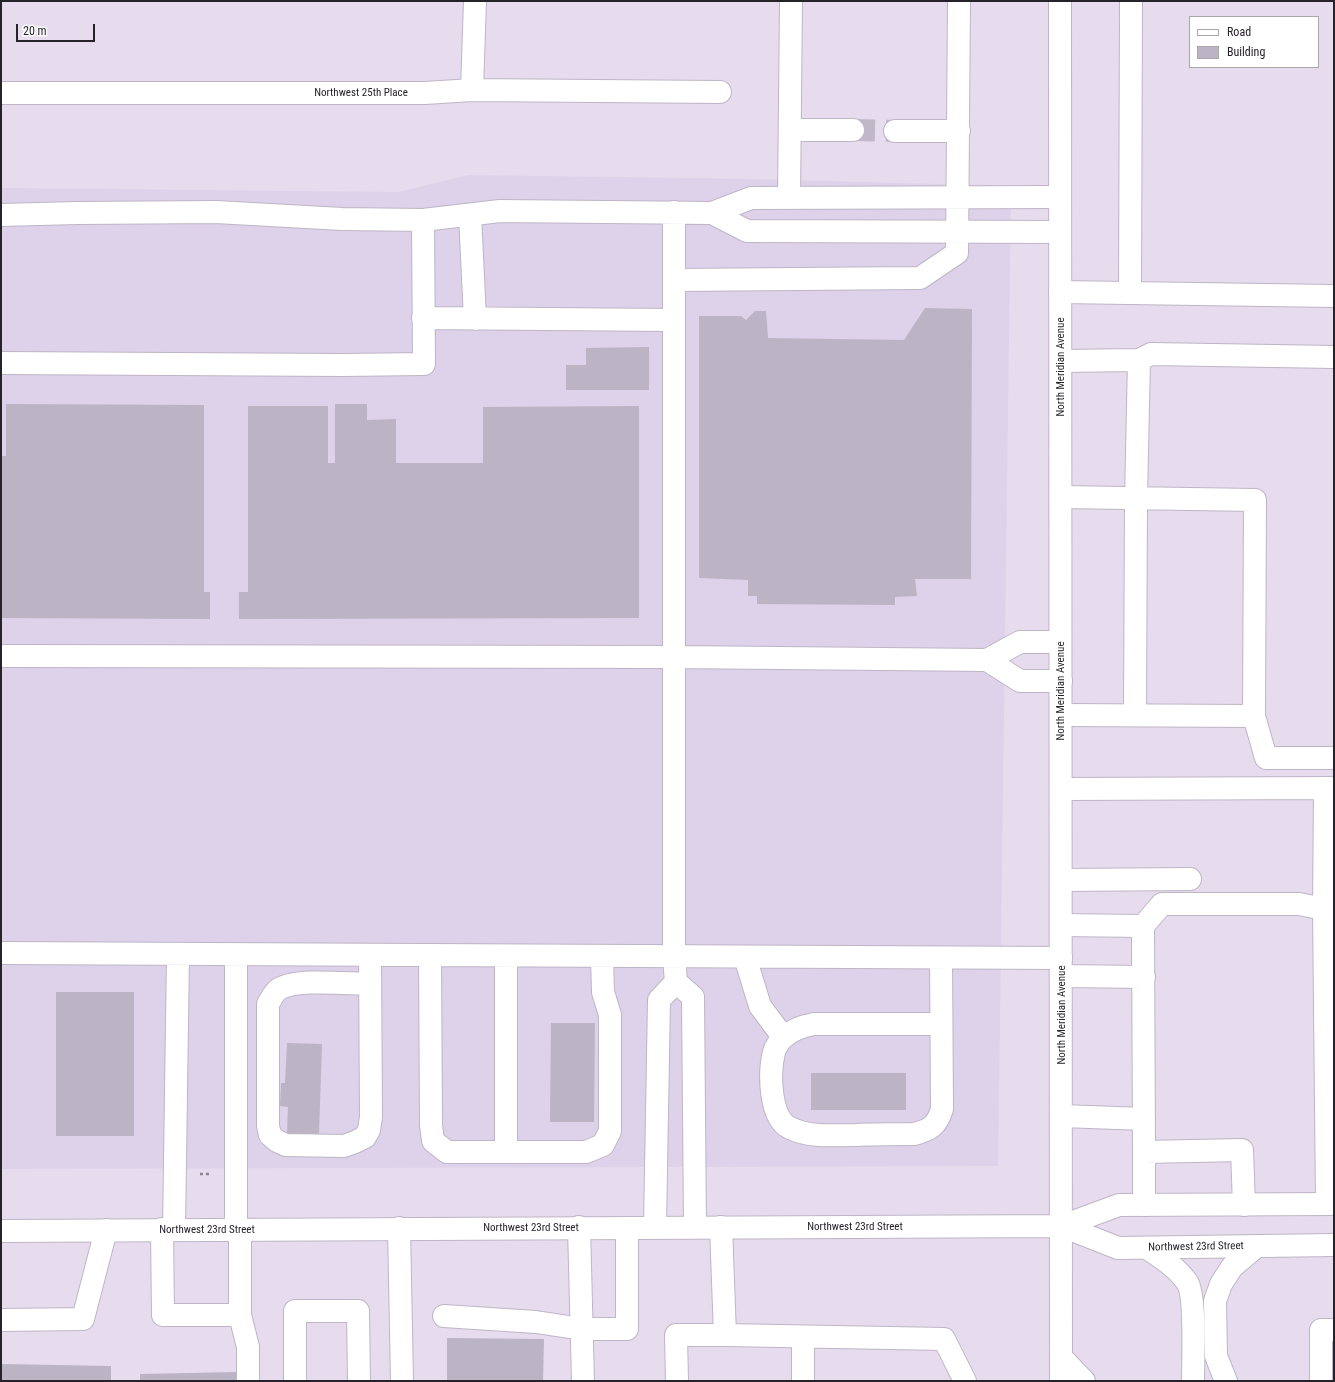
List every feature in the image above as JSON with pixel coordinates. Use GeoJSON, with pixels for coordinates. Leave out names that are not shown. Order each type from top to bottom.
{"type":"FeatureCollection","features":[{"type":"Feature","properties":{"kind":"main road"},"geometry":{"type":"LineString","coordinates":[[472,90],[475,1]]}},
{"type":"Feature","properties":{"kind":"main road"},"geometry":{"type":"LineString","coordinates":[[789,198],[791,1]]}},
{"type":"Feature","properties":{"kind":"main road"},"geometry":{"type":"LineString","coordinates":[[674,280],[920,278],[957,253],[959,1]]}},
{"type":"Feature","properties":{"kind":"main road","name":"North Meridian Avenue"},"geometry":{"type":"LineString","coordinates":[[1060,1],[1060,642],[1062,967],[1061,1381]]}},
{"type":"Feature","properties":{"kind":"main road"},"geometry":{"type":"LineString","coordinates":[[1130,293],[1131,1]]}},
{"type":"Feature","properties":{"kind":"main road","name":"Northwest 25th Place"},"geometry":{"type":"LineString","coordinates":[[1,93],[425,93],[472,90],[720,92]]}},
{"type":"Feature","properties":{"kind":"main road"},"geometry":{"type":"LineString","coordinates":[[790,130],[853,130]]}},
{"type":"Feature","properties":{"kind":"main road"},"geometry":{"type":"LineString","coordinates":[[895,131],[959,131]]}},
{"type":"Feature","properties":{"kind":"main road"},"geometry":{"type":"LineString","coordinates":[[1,215],[216,212],[423,220],[500,211],[712,213],[751,198],[1060,198]]}},
{"type":"Feature","properties":{"kind":"main road"},"geometry":{"type":"LineString","coordinates":[[674,212],[674,957],[676,982],[693,997],[695,1228]]}},
{"type":"Feature","properties":{"kind":"main road"},"geometry":{"type":"LineString","coordinates":[[712,213],[747,231],[1060,232]]}},
{"type":"Feature","properties":{"kind":"main road"},"geometry":{"type":"LineString","coordinates":[[470,215],[476,319]]}},
{"type":"Feature","properties":{"kind":"main road"},"geometry":{"type":"LineString","coordinates":[[1,363],[424,364],[423,220]]}},
{"type":"Feature","properties":{"kind":"main road"},"geometry":{"type":"LineString","coordinates":[[1060,292],[1334,296]]}},
{"type":"Feature","properties":{"kind":"main road"},"geometry":{"type":"LineString","coordinates":[[423,318],[674,320]]}},
{"type":"Feature","properties":{"kind":"main road"},"geometry":{"type":"LineString","coordinates":[[1061,361],[1139,360],[1151,354],[1334,357]]}},
{"type":"Feature","properties":{"kind":"main road"},"geometry":{"type":"LineString","coordinates":[[1135,715],[1136,498],[1139,360]]}},
{"type":"Feature","properties":{"kind":"main road"},"geometry":{"type":"LineString","coordinates":[[1061,498],[1255,500],[1254,716],[1266,758],[1334,758]]}},
{"type":"Feature","properties":{"kind":"main road"},"geometry":{"type":"LineString","coordinates":[[1,656],[674,657],[987,660],[1020,642],[1060,642]]}},
{"type":"Feature","properties":{"kind":"main road"},"geometry":{"type":"LineString","coordinates":[[987,660],[1020,681],[1061,681]]}},
{"type":"Feature","properties":{"kind":"main road"},"geometry":{"type":"LineString","coordinates":[[1061,715],[1254,716]]}},
{"type":"Feature","properties":{"kind":"main road"},"geometry":{"type":"LineString","coordinates":[[1061,789],[1330,788],[1329,910],[1331,1204]]}},
{"type":"Feature","properties":{"kind":"main road"},"geometry":{"type":"LineString","coordinates":[[1061,880],[1190,879]]}},
{"type":"Feature","properties":{"kind":"main road"},"geometry":{"type":"LineString","coordinates":[[1144,1205],[1143,926],[1162,904],[1299,904],[1329,910]]}},
{"type":"Feature","properties":{"kind":"main road"},"geometry":{"type":"LineString","coordinates":[[1061,925],[1143,926]]}},
{"type":"Feature","properties":{"kind":"main road"},"geometry":{"type":"LineString","coordinates":[[1,953],[941,958],[1062,967],[1144,977]]}},
{"type":"Feature","properties":{"kind":"main road"},"geometry":{"type":"LineString","coordinates":[[178,955],[168,1229],[163,1315],[240,1315]]}},
{"type":"Feature","properties":{"kind":"main road"},"geometry":{"type":"LineString","coordinates":[[236,955],[240,1315],[248,1346],[248,1381]]}},
{"type":"Feature","properties":{"kind":"main road"},"geometry":{"type":"LineString","coordinates":[[370,956],[371,1117],[369,1130],[365,1137],[344,1146],[286,1145],[277,1141],[270,1135],[268,1126],[268,1004],[279,989],[292,985],[310,983],[370,984]]}},
{"type":"Feature","properties":{"kind":"main road"},"geometry":{"type":"LineString","coordinates":[[430,956],[431,1125],[434,1140],[447,1152],[586,1152],[603,1145],[610,1131],[610,1015],[603,992],[602,956]]}},
{"type":"Feature","properties":{"kind":"main road"},"geometry":{"type":"LineString","coordinates":[[506,956],[506,1152]]}},
{"type":"Feature","properties":{"kind":"main road"},"geometry":{"type":"LineString","coordinates":[[745,957],[760,1006],[783,1037]]}},
{"type":"Feature","properties":{"kind":"main road"},"geometry":{"type":"LineString","coordinates":[[941,958],[942,1109],[934,1126],[926,1131],[914,1134],[818,1135],[801,1133],[788,1127],[777,1116],[773,1104],[771,1069],[774,1050],[783,1037],[798,1027],[814,1024],[941,1024]]}},
{"type":"Feature","properties":{"kind":"main road"},"geometry":{"type":"LineString","coordinates":[[655,1228],[659,1000],[676,982]]}},
{"type":"Feature","properties":{"kind":"main road"},"geometry":{"type":"LineString","coordinates":[[1062,1116],[1144,1119]]}},
{"type":"Feature","properties":{"kind":"main road"},"geometry":{"type":"LineString","coordinates":[[1144,1152],[1242,1150],[1244,1205]]}},
{"type":"Feature","properties":{"kind":"main road","name":"Northwest 23rd Street"},"geometry":{"type":"LineString","coordinates":[[1,1231],[168,1229],[238,1230],[399,1228],[1062,1226],[1119,1205],[1331,1204]]}},
{"type":"Feature","properties":{"kind":"main road","name":"Northwest 23rd Street"},"geometry":{"type":"LineString","coordinates":[[1062,1226],[1118,1248],[1334,1245]]}},
{"type":"Feature","properties":{"kind":"main road"},"geometry":{"type":"LineString","coordinates":[[399,1228],[402,1381]]}},
{"type":"Feature","properties":{"kind":"main road"},"geometry":{"type":"LineString","coordinates":[[579,1228],[583,1381]]}},
{"type":"Feature","properties":{"kind":"main road"},"geometry":{"type":"LineString","coordinates":[[444,1316],[536,1322],[582,1329],[627,1328],[627,1228]]}},
{"type":"Feature","properties":{"kind":"main road"},"geometry":{"type":"LineString","coordinates":[[721,1228],[725,1335]]}},
{"type":"Feature","properties":{"kind":"main road"},"geometry":{"type":"LineString","coordinates":[[1,1320],[82,1319],[106,1230]]}},
{"type":"Feature","properties":{"kind":"main road"},"geometry":{"type":"LineString","coordinates":[[1226,1381],[1216,1356],[1215,1301],[1221,1284],[1232,1268],[1257,1246]]}},
{"type":"Feature","properties":{"kind":"main road"},"geometry":{"type":"LineString","coordinates":[[1147,1248],[1173,1266],[1188,1284],[1192,1300],[1193,1381]]}},
{"type":"Feature","properties":{"kind":"main road"},"geometry":{"type":"LineString","coordinates":[[295,1381],[295,1311],[358,1311],[359,1381]]}},
{"type":"Feature","properties":{"kind":"main road"},"geometry":{"type":"LineString","coordinates":[[1321,1381],[1321,1330],[1334,1330]]}},
{"type":"Feature","properties":{"kind":"main road"},"geometry":{"type":"LineString","coordinates":[[677,1381],[676,1335],[944,1339],[965,1381]]}},
{"type":"Feature","properties":{"kind":"main road"},"geometry":{"type":"LineString","coordinates":[[803,1337],[803,1381]]}},
{"type":"Feature","properties":{"kind":"main road"},"geometry":{"type":"LineString","coordinates":[[1061,1357],[1084,1381]]}},
{"type":"Feature","properties":{"kind":"path"},"geometry":{"type":"LineString","coordinates":[[196,1174],[215,1174]]}},
{"type":"Feature","properties":{"kind":"shaded area"},"geometry":{"type":"Polygon","coordinates":[[[468,175],[754,179],[1011,186],[998,1166],[1,1169],[1,188],[398,192],[468,175]]]}},
{"type":"Feature","properties":{"kind":"building"},"geometry":{"type":"Polygon","coordinates":[[[925,308],[972,309],[971,579],[915,579],[917,596],[895,597],[895,605],[757,604],[757,596],[748,596],[748,580],[699,578],[699,316],[741,316],[746,320],[755,311],[766,311],[768,338],[904,340],[925,308]]]}},
{"type":"Feature","properties":{"kind":"building"},"geometry":{"type":"Polygon","coordinates":[[[649,347],[649,390],[566,390],[566,365],[586,365],[586,348],[649,347]]]}},
{"type":"Feature","properties":{"kind":"building"},"geometry":{"type":"Polygon","coordinates":[[[6,404],[204,405],[204,592],[210,592],[210,619],[1,618],[1,456],[6,456],[6,404]]]}},
{"type":"Feature","properties":{"kind":"building"},"geometry":{"type":"Polygon","coordinates":[[[335,404],[367,404],[367,420],[396,419],[396,463],[483,463],[483,407],[639,406],[639,618],[239,619],[239,592],[248,592],[248,406],[328,406],[328,463],[335,463],[335,404]]]}},
{"type":"Feature","properties":{"kind":"building"},"geometry":{"type":"Polygon","coordinates":[[[56,992],[134,992],[134,1136],[56,1136],[56,992]]]}},
{"type":"Feature","properties":{"kind":"building"},"geometry":{"type":"Polygon","coordinates":[[[551,1023],[595,1023],[594,1122],[550,1122],[551,1023]]]}},
{"type":"Feature","properties":{"kind":"building"},"geometry":{"type":"Polygon","coordinates":[[[287,1043],[322,1044],[319,1135],[287,1133],[288,1107],[280,1106],[281,1083],[285,1083],[287,1043]]]}},
{"type":"Feature","properties":{"kind":"building"},"geometry":{"type":"Polygon","coordinates":[[[811,1073],[906,1073],[906,1110],[811,1110],[811,1073]]]}},
{"type":"Feature","properties":{"kind":"building"},"geometry":{"type":"Polygon","coordinates":[[[447,1338],[544,1339],[543,1381],[447,1381],[447,1338]]]}},
{"type":"Feature","properties":{"kind":"building"},"geometry":{"type":"Polygon","coordinates":[[[1,1364],[111,1366],[111,1381],[1,1381],[1,1364]]]}},
{"type":"Feature","properties":{"kind":"building"},"geometry":{"type":"Polygon","coordinates":[[[236,1372],[236,1381],[140,1381],[140,1374],[236,1372]]]}},
{"type":"Feature","properties":{"kind":"tunnel"},"geometry":{"type":"LineString","coordinates":[[853,130],[895,131]]}}]}
